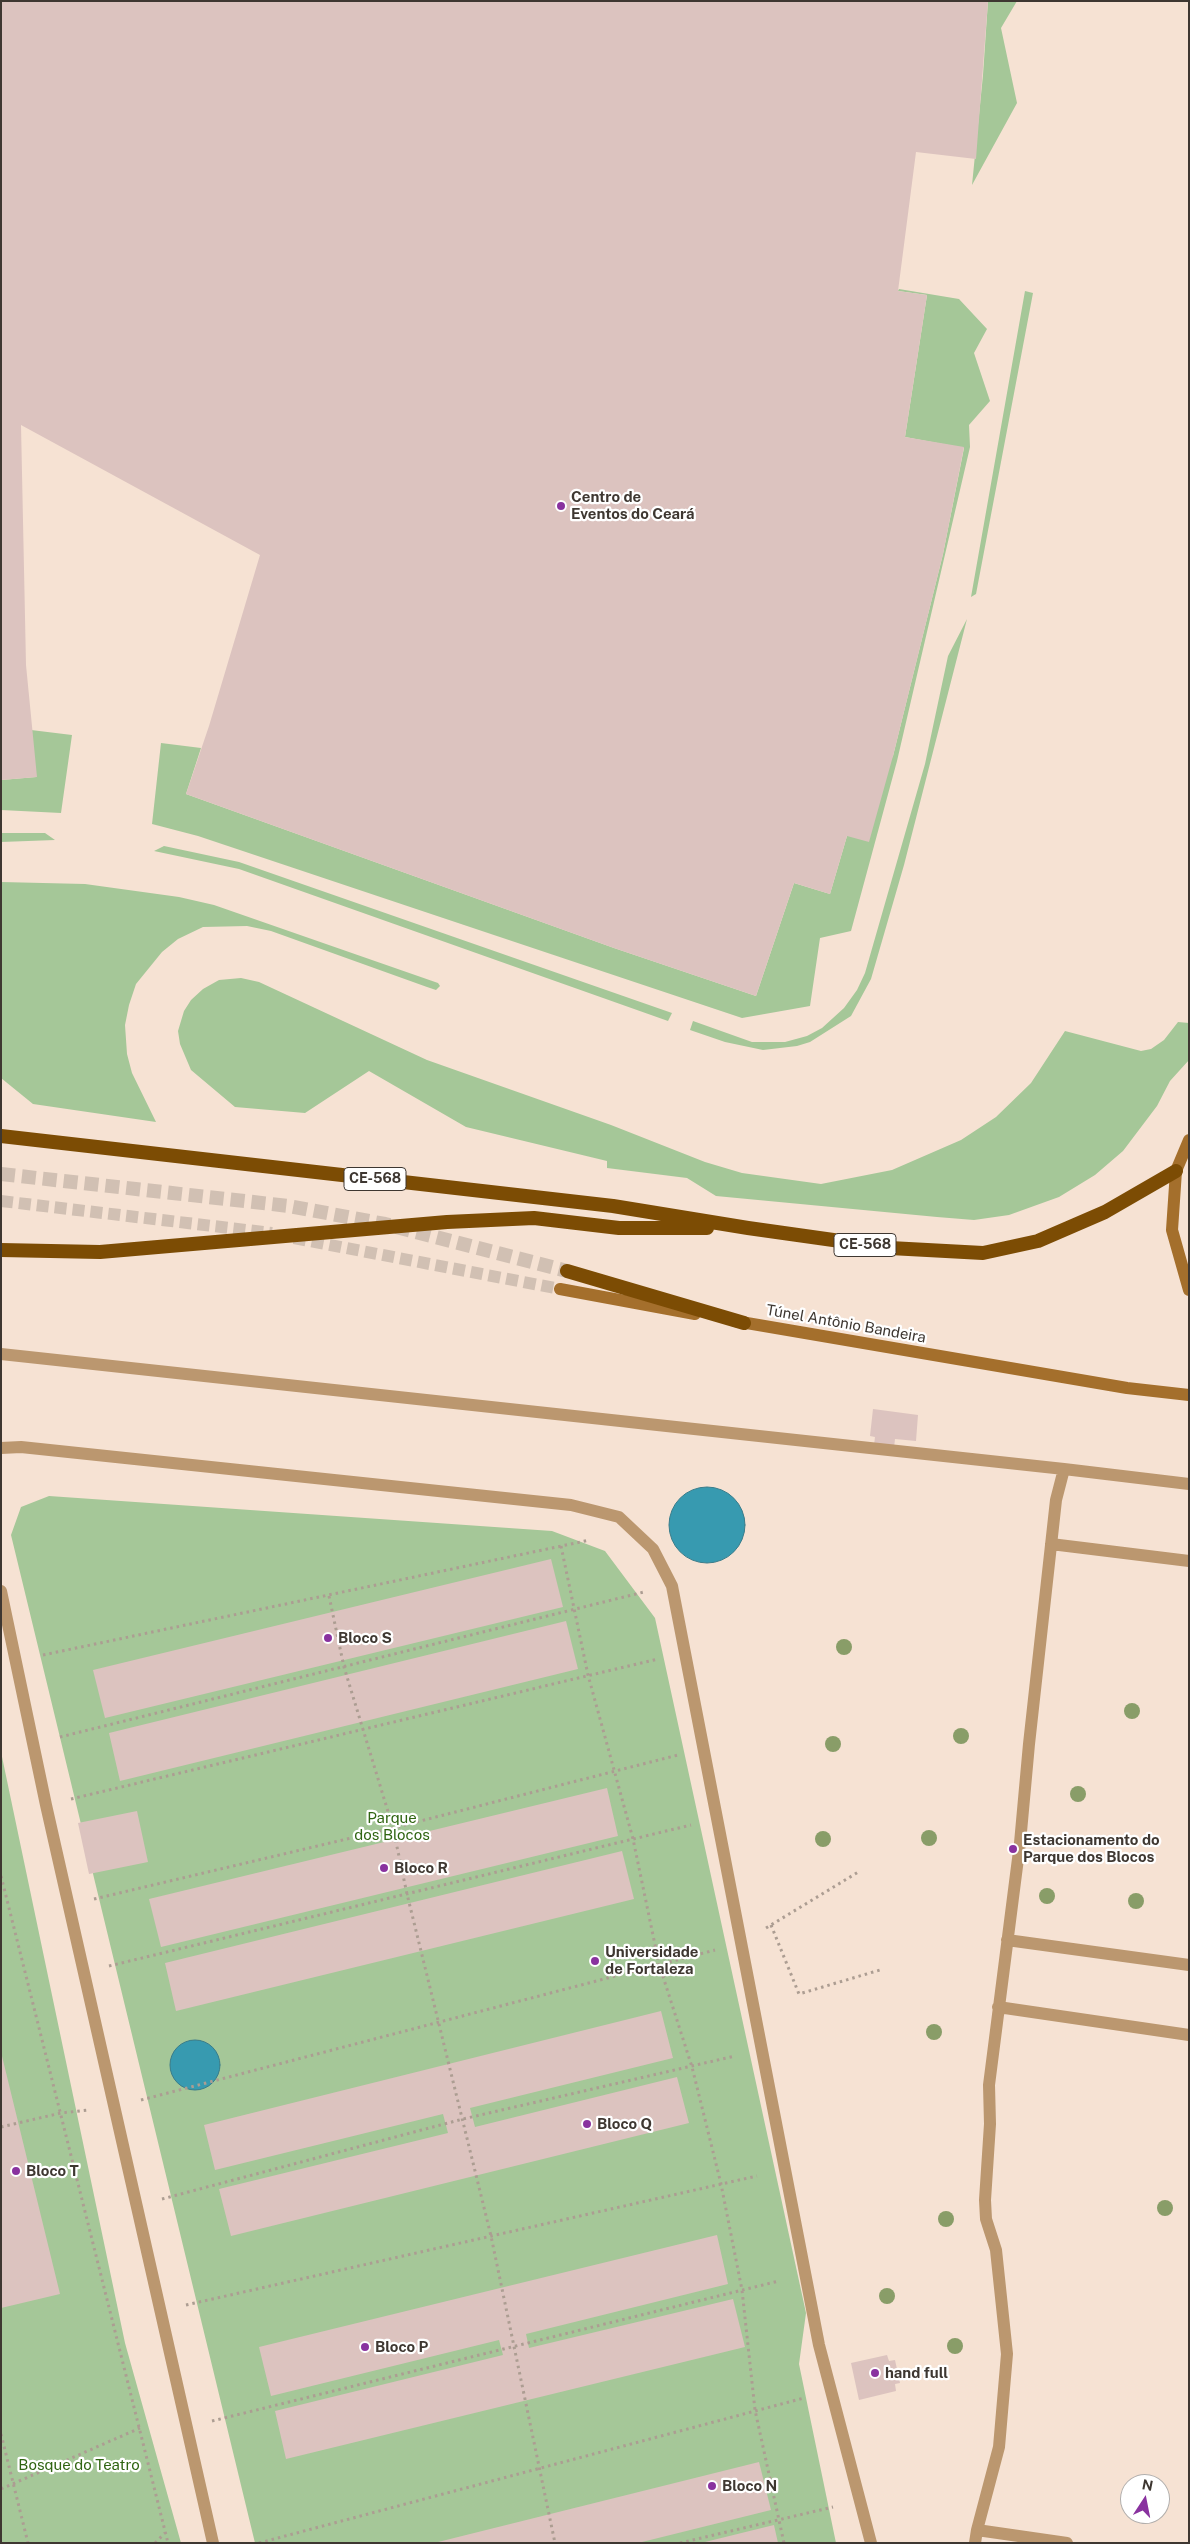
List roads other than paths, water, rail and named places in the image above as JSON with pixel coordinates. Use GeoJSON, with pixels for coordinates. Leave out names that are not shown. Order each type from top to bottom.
{"type":"FeatureCollection","features":[{"type":"Feature","properties":{"kind":"highway","name":"CE-568"},"geometry":{"type":"LineString","coordinates":[[1,1136],[613,1206],[748,1228],[890,1248],[983,1252],[1047,1238],[1105,1212],[1176,1170]]}},
{"type":"Feature","properties":{"kind":"highway"},"geometry":{"type":"LineString","coordinates":[[1,1250],[100,1252],[446,1222],[534,1218],[619,1228],[748,1228]]}},
{"type":"Feature","properties":{"kind":"highway"},"geometry":{"type":"LineString","coordinates":[[567,1270],[744,1323]]}},
{"type":"Feature","properties":{"kind":"main road"},"geometry":{"type":"LineString","coordinates":[[1189,1140],[1176,1170],[1172,1230],[1189,1290]]}},
{"type":"Feature","properties":{"kind":"main road","name":"Túnel Antônio Bandeira"},"geometry":{"type":"LineString","coordinates":[[560,1289],[744,1323],[1127,1388],[1189,1395]]}},
{"type":"Feature","properties":{"kind":"lane"},"geometry":{"type":"LineString","coordinates":[[1,1354],[1189,1484]]}},
{"type":"Feature","properties":{"kind":"lane"},"geometry":{"type":"LineString","coordinates":[[1,1448],[21,1448],[571,1505],[619,1517],[653,1550],[672,1586],[819,2345],[872,2543]]}},
{"type":"Feature","properties":{"kind":"lane"},"geometry":{"type":"LineString","coordinates":[[1064,1469],[1056,1500],[1020,1843],[988,2095],[990,2124],[984,2200],[986,2219],[996,2250],[1006,2354],[999,2446],[976,2536],[1067,2543]]}},
{"type":"Feature","properties":{"kind":"lane"},"geometry":{"type":"LineString","coordinates":[[1051,1544],[1189,1561]]}},
{"type":"Feature","properties":{"kind":"lane"},"geometry":{"type":"LineString","coordinates":[[1,1591],[46,1805],[213,2543]]}},
{"type":"Feature","properties":{"kind":"lane"},"geometry":{"type":"LineString","coordinates":[[1007,1940],[1189,1965]]}},
{"type":"Feature","properties":{"kind":"lane"},"geometry":{"type":"LineString","coordinates":[[998,2007],[1189,2035]]}},
{"type":"Feature","properties":{"kind":"water"},"geometry":{"type":"Polygon","coordinates":[[[707,1487],[721,1490],[734,1498],[742,1511],[745,1525],[742,1539],[734,1552],[721,1560],[707,1563],[693,1560],[680,1552],[672,1539],[669,1525],[672,1511],[680,1498],[693,1490],[707,1487]]]}},
{"type":"Feature","properties":{"kind":"water"},"geometry":{"type":"Polygon","coordinates":[[[190,2040],[200,2040],[213,2047],[220,2060],[220,2070],[213,2083],[200,2090],[190,2090],[181,2086],[174,2079],[170,2070],[170,2060],[174,2051],[181,2044],[190,2040]]]}},
{"type":"Feature","properties":{"kind":"tunnel"},"geometry":{"type":"LineString","coordinates":[[1,1174],[289,1206],[385,1224],[567,1271]]}},
{"type":"Feature","properties":{"kind":"tunnel"},"geometry":{"type":"LineString","coordinates":[[1,1201],[272,1233]]}},
{"type":"Feature","properties":{"kind":"tunnel"},"geometry":{"type":"LineString","coordinates":[[294,1238],[560,1289]]}},
{"type":"Feature","properties":{"kind":"place","name":"Centro de Eventos do Ceará"},"geometry":{"type":"Point","coordinates":[561,506]}},
{"type":"Feature","properties":{"kind":"place","name":"Bloco S"},"geometry":{"type":"Point","coordinates":[328,1638]}},
{"type":"Feature","properties":{"kind":"place","name":"Estacionamento do Parque dos Blocos"},"geometry":{"type":"Point","coordinates":[1013,1849]}},
{"type":"Feature","properties":{"kind":"place","name":"Bloco R"},"geometry":{"type":"Point","coordinates":[384,1868]}},
{"type":"Feature","properties":{"kind":"place","name":"Universidade de Fortaleza"},"geometry":{"type":"Point","coordinates":[595,1961]}},
{"type":"Feature","properties":{"kind":"place","name":"Bloco Q"},"geometry":{"type":"Point","coordinates":[587,2124]}},
{"type":"Feature","properties":{"kind":"place","name":"Bloco T"},"geometry":{"type":"Point","coordinates":[16,2171]}},
{"type":"Feature","properties":{"kind":"place","name":"Bloco P"},"geometry":{"type":"Point","coordinates":[365,2347]}},
{"type":"Feature","properties":{"kind":"place","name":"hand full"},"geometry":{"type":"Point","coordinates":[875,2373]}},
{"type":"Feature","properties":{"kind":"place","name":"Bloco N"},"geometry":{"type":"Point","coordinates":[712,2486]}},
{"type":"Feature","properties":{"kind":"park label","name":"Parque dos Blocos"},"geometry":{"type":"Point","coordinates":[392,1826]}},
{"type":"Feature","properties":{"kind":"park label","name":"Bosque do Teatro"},"geometry":{"type":"Point","coordinates":[79,2465]}}]}
